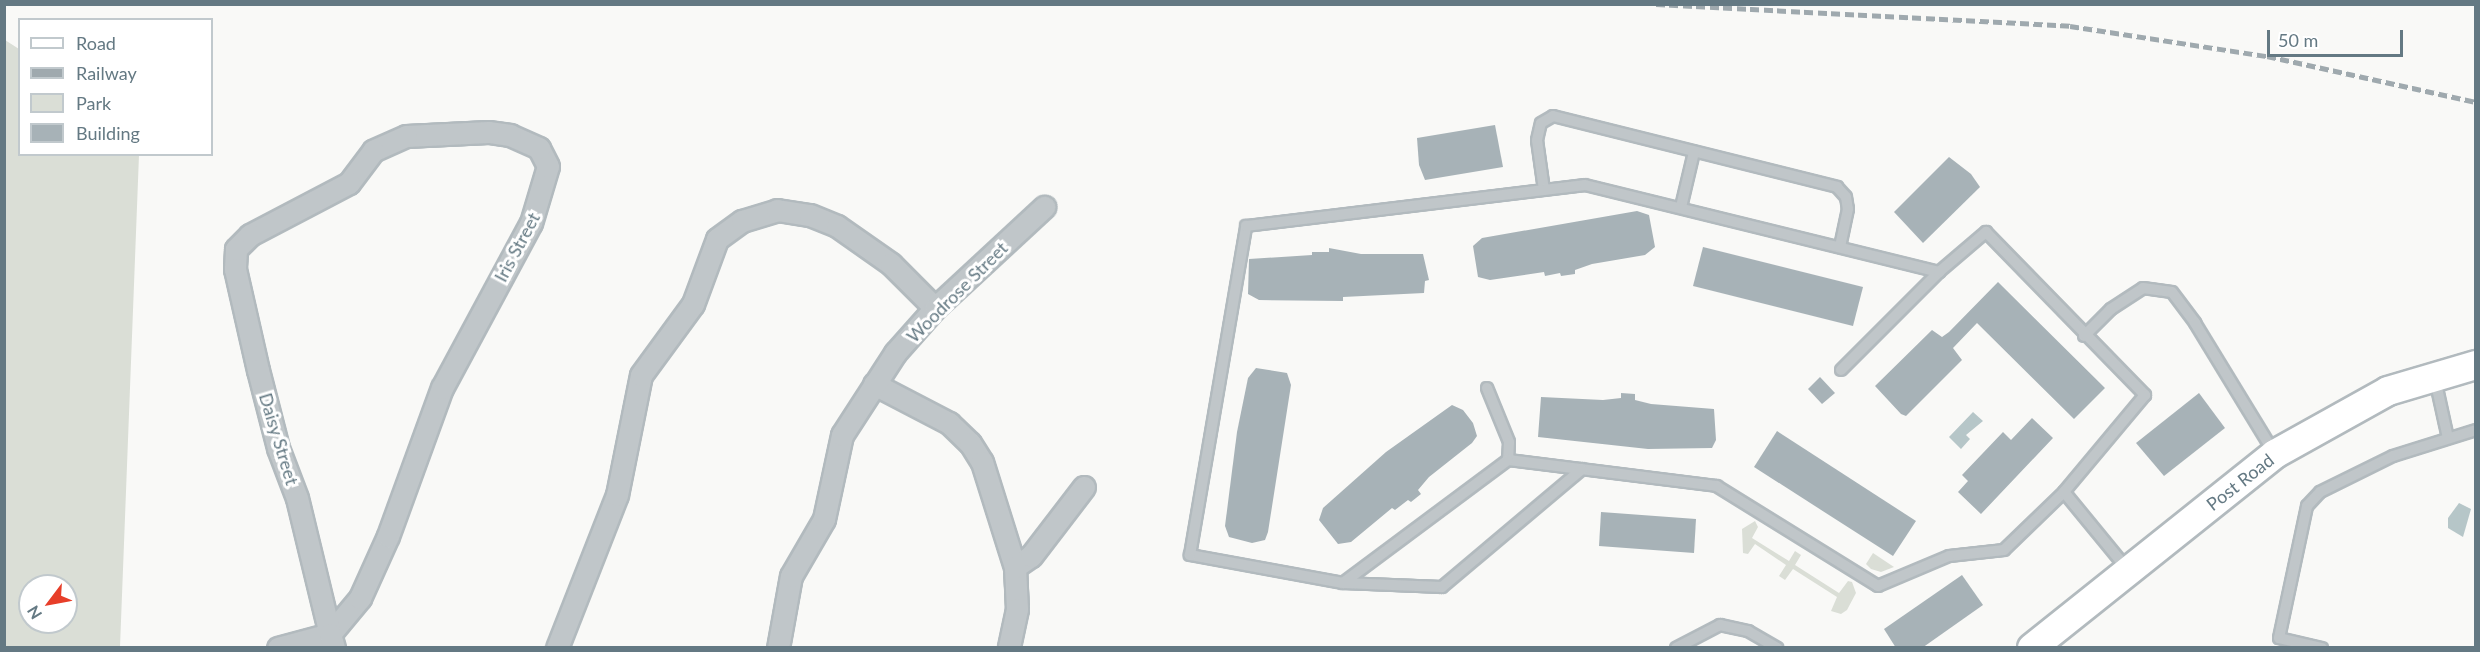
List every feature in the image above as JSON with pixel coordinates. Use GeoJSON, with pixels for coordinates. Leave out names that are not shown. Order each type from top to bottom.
{"type":"FeatureCollection","features":[{"type":"Feature","properties":{"kind":"street","name":"Iris Street"},"geometry":{"type":"LineString","coordinates":[[250,235],[349,183],[373,151],[406,136],[488,132],[510,135],[539,148],[548,166],[531,223],[442,388],[388,536],[360,598],[332,641]]}},
{"type":"Feature","properties":{"kind":"street","name":"Woodrose Street"},"geometry":{"type":"LineString","coordinates":[[778,648],[791,576],[824,519],[842,435],[874,384],[935,308],[1044,207]]}},
{"type":"Feature","properties":{"kind":"street"},"geometry":{"type":"LineString","coordinates":[[557,648],[617,495],[641,375],[693,304],[717,239],[742,221],[777,210],[810,215],[837,226],[891,264],[935,308]]}},
{"type":"Feature","properties":{"kind":"street","name":"Daisy Street"},"geometry":{"type":"LineString","coordinates":[[250,235],[236,249],[235,269],[278,448],[297,498],[332,641]]}},
{"type":"Feature","properties":{"kind":"street","name":"Post Road"},"geometry":{"type":"LineString","coordinates":[[2037,646],[2275,454],[2388,391],[2434,375],[2475,365]]}},
{"type":"Feature","properties":{"kind":"street"},"geometry":{"type":"LineString","coordinates":[[874,384],[949,423],[970,443],[982,462],[1015,567],[1017,609],[1009,648]]}},
{"type":"Feature","properties":{"kind":"street"},"geometry":{"type":"LineString","coordinates":[[1015,567],[1031,556],[1084,487]]}},
{"type":"Feature","properties":{"kind":"street"},"geometry":{"type":"LineString","coordinates":[[278,648],[332,641]]}},
{"type":"Feature","properties":{"kind":"lane"},"geometry":{"type":"LineString","coordinates":[[1544,190],[1537,140],[1541,123],[1553,117],[1837,188],[1846,197],[1848,209],[1840,247]]}},
{"type":"Feature","properties":{"kind":"lane"},"geometry":{"type":"LineString","coordinates":[[1681,207],[1694,152]]}},
{"type":"Feature","properties":{"kind":"lane"},"geometry":{"type":"LineString","coordinates":[[1582,469],[1442,587],[1343,583],[1190,555],[1246,226],[1585,185],[1939,272]]}},
{"type":"Feature","properties":{"kind":"lane"},"geometry":{"type":"LineString","coordinates":[[1343,583],[1508,460],[1717,486],[1878,585],[1949,556],[2004,550],[2064,492],[2145,395],[2084,336],[1986,232],[1939,272],[1840,370]]}},
{"type":"Feature","properties":{"kind":"lane"},"geometry":{"type":"LineString","coordinates":[[2084,336],[2111,309],[2143,288],[2172,292],[2195,323],[2275,454]]}},
{"type":"Feature","properties":{"kind":"lane"},"geometry":{"type":"LineString","coordinates":[[2434,375],[2448,438]]}},
{"type":"Feature","properties":{"kind":"lane"},"geometry":{"type":"LineString","coordinates":[[1487,388],[1509,442],[1508,460]]}},
{"type":"Feature","properties":{"kind":"lane"},"geometry":{"type":"LineString","coordinates":[[2322,648],[2279,638],[2307,506],[2320,492],[2392,456],[2475,430]]}},
{"type":"Feature","properties":{"kind":"lane"},"geometry":{"type":"LineString","coordinates":[[2064,492],[2129,571]]}},
{"type":"Feature","properties":{"kind":"lane"},"geometry":{"type":"LineString","coordinates":[[1676,648],[1720,625],[1748,631],[1777,648]]}},
{"type":"Feature","properties":{"kind":"green space"},"geometry":{"type":"Polygon","coordinates":[[[5,40],[18,48],[18,156],[139,156],[120,647],[5,647],[5,40]]]}},
{"type":"Feature","properties":{"kind":"green space"},"geometry":{"type":"Polygon","coordinates":[[[1755,521],[1758,527],[1752,538],[1789,561],[1795,551],[1801,555],[1795,565],[1839,593],[1848,581],[1852,582],[1856,593],[1847,610],[1841,614],[1831,611],[1837,597],[1793,569],[1785,580],[1779,576],[1786,565],[1755,544],[1748,554],[1743,553],[1742,529],[1755,521]]]}},
{"type":"Feature","properties":{"kind":"green space"},"geometry":{"type":"Polygon","coordinates":[[[1873,553],[1894,567],[1881,572],[1871,569],[1866,564],[1873,553]]]}},
{"type":"Feature","properties":{"kind":"shaded area"},"geometry":{"type":"Polygon","coordinates":[[[1973,412],[1983,421],[1966,435],[1970,439],[1961,449],[1949,437],[1973,412]]]}},
{"type":"Feature","properties":{"kind":"shaded area"},"geometry":{"type":"Polygon","coordinates":[[[2459,503],[2471,509],[2463,537],[2448,528],[2448,518],[2459,503]]]}},
{"type":"Feature","properties":{"kind":"building"},"geometry":{"type":"Polygon","coordinates":[[[1495,125],[1503,167],[1425,180],[1419,165],[1417,138],[1495,125]]]}},
{"type":"Feature","properties":{"kind":"building"},"geometry":{"type":"Polygon","coordinates":[[[1949,157],[1971,174],[1980,187],[1923,243],[1894,212],[1949,157]]]}},
{"type":"Feature","properties":{"kind":"building"},"geometry":{"type":"Polygon","coordinates":[[[1637,211],[1649,215],[1655,247],[1645,255],[1592,264],[1575,270],[1575,274],[1561,276],[1560,273],[1545,276],[1544,272],[1490,280],[1478,277],[1473,246],[1482,238],[1637,211]]]}},
{"type":"Feature","properties":{"kind":"building"},"geometry":{"type":"Polygon","coordinates":[[[1703,247],[1863,287],[1853,326],[1693,286],[1703,247]]]}},
{"type":"Feature","properties":{"kind":"building"},"geometry":{"type":"Polygon","coordinates":[[[1329,248],[1361,254],[1423,254],[1429,280],[1425,281],[1424,293],[1343,297],[1343,301],[1259,300],[1248,294],[1249,259],[1312,255],[1312,252],[1329,252],[1329,248]]]}},
{"type":"Feature","properties":{"kind":"building"},"geometry":{"type":"Polygon","coordinates":[[[1998,282],[2105,388],[2074,419],[1977,323],[1953,348],[1962,360],[1906,416],[1901,414],[1875,386],[1932,330],[1942,337],[1949,332],[1998,282]]]}},
{"type":"Feature","properties":{"kind":"building"},"geometry":{"type":"Polygon","coordinates":[[[1256,368],[1287,373],[1291,385],[1268,532],[1265,540],[1252,543],[1229,537],[1225,526],[1237,432],[1248,378],[1256,368]]]}},
{"type":"Feature","properties":{"kind":"building"},"geometry":{"type":"Polygon","coordinates":[[[1820,377],[1835,393],[1822,404],[1808,389],[1820,377]]]}},
{"type":"Feature","properties":{"kind":"building"},"geometry":{"type":"Polygon","coordinates":[[[1621,393],[1635,394],[1635,400],[1651,404],[1714,409],[1716,440],[1712,448],[1648,449],[1538,437],[1541,397],[1603,400],[1621,398],[1621,393]]]}},
{"type":"Feature","properties":{"kind":"building"},"geometry":{"type":"Polygon","coordinates":[[[2199,393],[2225,428],[2164,476],[2136,443],[2199,393]]]}},
{"type":"Feature","properties":{"kind":"building"},"geometry":{"type":"Polygon","coordinates":[[[1452,405],[1463,410],[1473,423],[1477,436],[1472,443],[1429,477],[1418,490],[1421,494],[1411,502],[1408,500],[1395,510],[1392,508],[1351,542],[1338,544],[1319,520],[1323,508],[1386,452],[1452,405]]]}},
{"type":"Feature","properties":{"kind":"building"},"geometry":{"type":"Polygon","coordinates":[[[2032,418],[2053,438],[1981,514],[1958,492],[1968,481],[1962,475],[2003,432],[2011,440],[2032,418]]]}},
{"type":"Feature","properties":{"kind":"building"},"geometry":{"type":"Polygon","coordinates":[[[1777,431],[1916,521],[1893,556],[1754,467],[1777,431]]]}},
{"type":"Feature","properties":{"kind":"building"},"geometry":{"type":"Polygon","coordinates":[[[1601,512],[1696,519],[1694,553],[1599,546],[1601,512]]]}},
{"type":"Feature","properties":{"kind":"building"},"geometry":{"type":"Polygon","coordinates":[[[1962,575],[1983,605],[1922,648],[1896,648],[1884,629],[1962,575]]]}},
{"type":"Feature","properties":{"kind":"railway"},"geometry":{"type":"LineString","coordinates":[[1656,4],[2070,26],[2267,56],[2476,102]]}}]}
